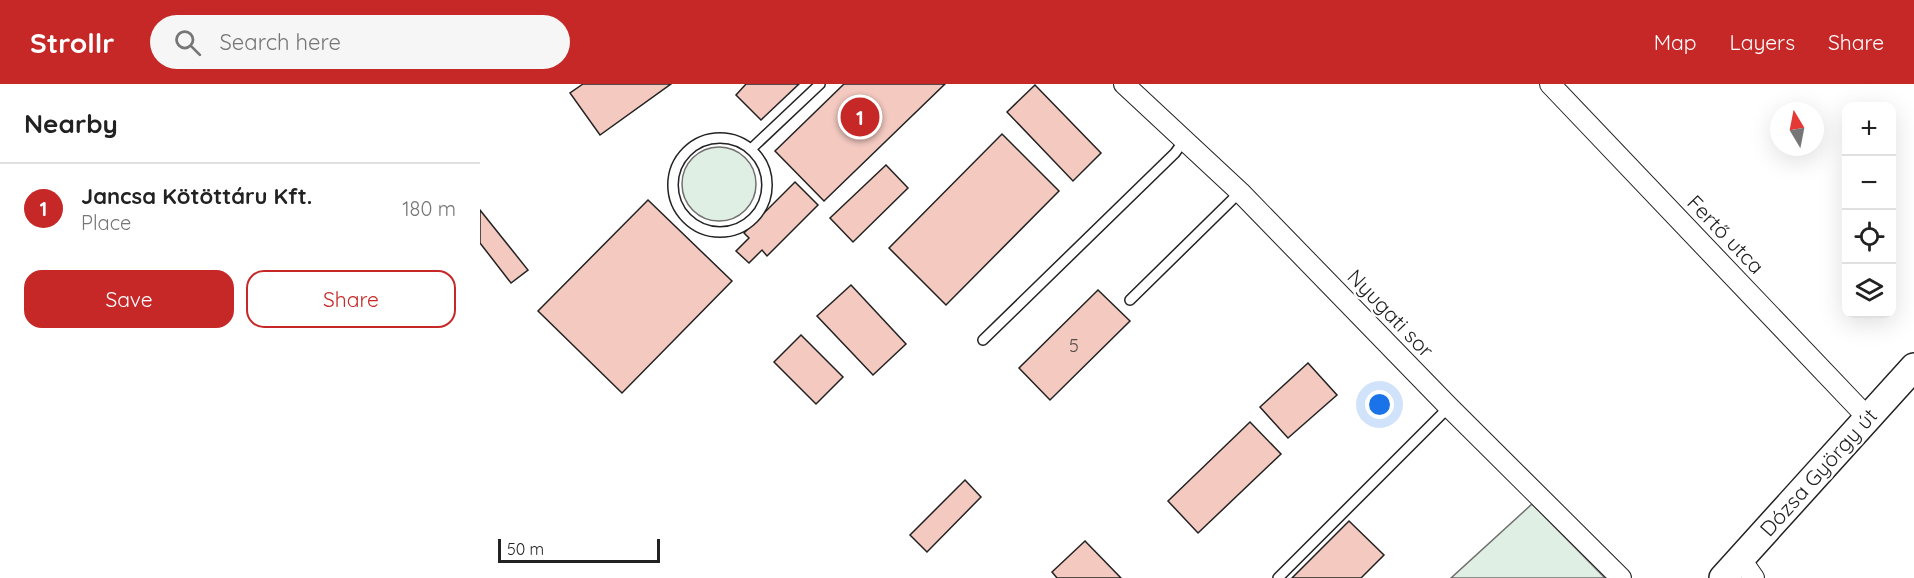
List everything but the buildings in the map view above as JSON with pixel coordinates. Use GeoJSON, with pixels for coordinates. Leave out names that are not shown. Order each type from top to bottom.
{"type":"FeatureCollection","features":[{"type":"Feature","properties":{"kind":"main road","name":"Dózsa György út"},"geometry":{"type":"LineString","coordinates":[[1723,578],[1747,568],[1867,417],[1914,367]]}},
{"type":"Feature","properties":{"kind":"street","name":"Nyugati sor"},"geometry":{"type":"LineString","coordinates":[[1124,84],[1240,192],[1449,407],[1621,578]]}},
{"type":"Feature","properties":{"kind":"street","name":"Fertő utca"},"geometry":{"type":"LineString","coordinates":[[1550,84],[1867,417]]}},
{"type":"Feature","properties":{"kind":"lane"},"geometry":{"type":"LineString","coordinates":[[751,149],[820,84]]}},
{"type":"Feature","properties":{"kind":"lane"},"geometry":{"type":"LineString","coordinates":[[719,137],[737,140],[751,149],[762,163],[767,180],[766,197],[758,213],[746,225],[729,231],[712,231],[695,225],[682,214],[675,198],[673,181],[677,164],[688,150],[702,141],[719,137]]}},
{"type":"Feature","properties":{"kind":"lane"},"geometry":{"type":"LineString","coordinates":[[983,340],[1175,153],[1185,139]]}},
{"type":"Feature","properties":{"kind":"lane"},"geometry":{"type":"LineString","coordinates":[[1130,300],[1240,192]]}},
{"type":"Feature","properties":{"kind":"lane"},"geometry":{"type":"LineString","coordinates":[[1278,578],[1449,407]]}},
{"type":"Feature","properties":{"kind":"green space"},"geometry":{"type":"Polygon","coordinates":[[[712,147],[726,147],[740,153],[750,163],[756,177],[756,191],[750,205],[740,215],[726,221],[712,221],[698,215],[688,205],[682,191],[682,177],[688,163],[698,153],[712,147]]]}},
{"type":"Feature","properties":{"kind":"green space"},"geometry":{"type":"Polygon","coordinates":[[[1532,504],[1605,578],[1451,578],[1532,504]]]}},
{"type":"Feature","properties":{"kind":"place","name":"Jancsa Kötöttáru Kft."},"geometry":{"type":"Point","coordinates":[860,117]}}]}
